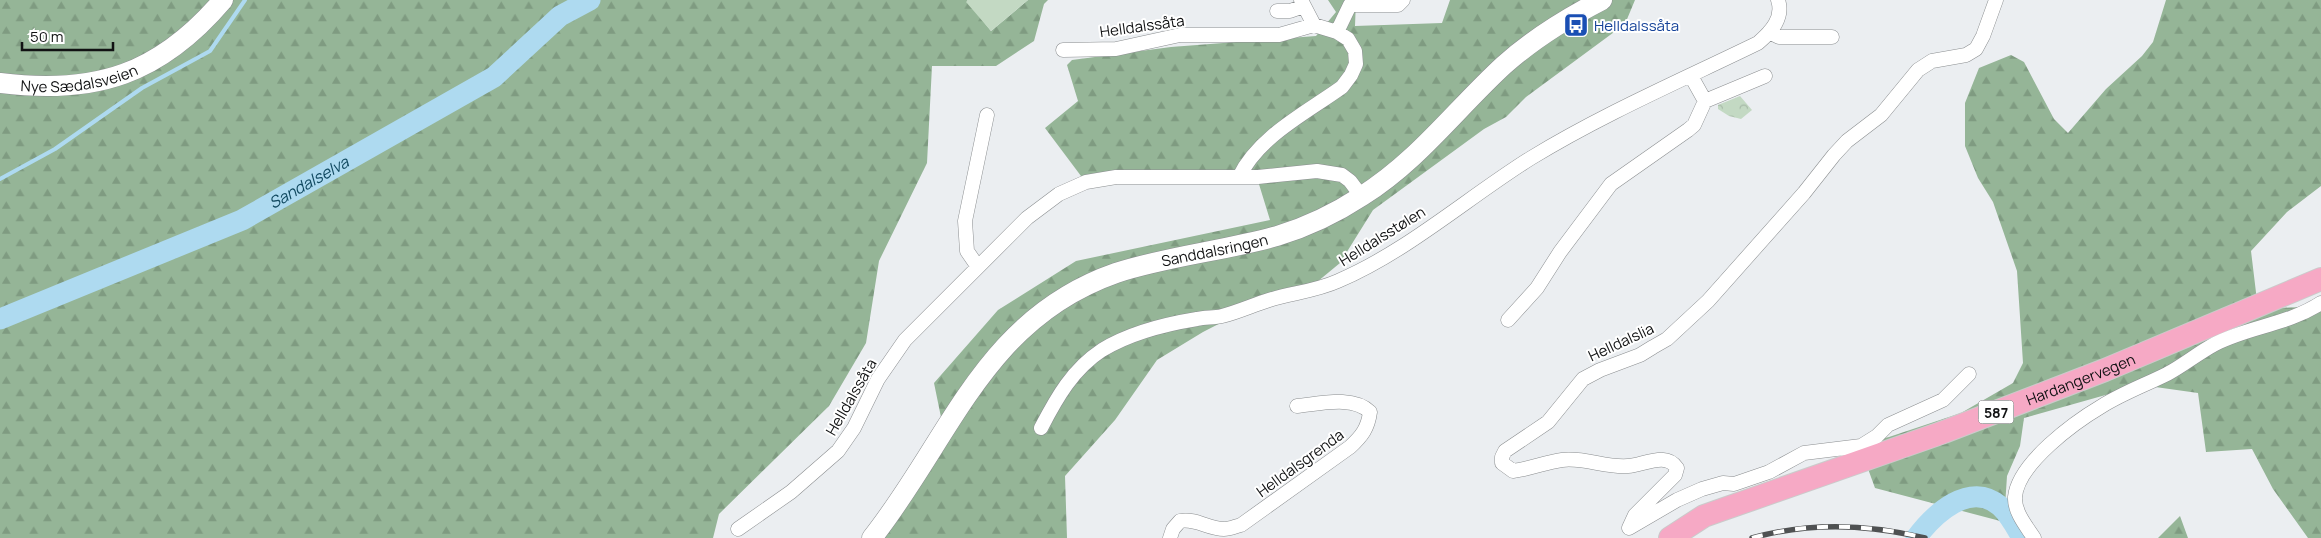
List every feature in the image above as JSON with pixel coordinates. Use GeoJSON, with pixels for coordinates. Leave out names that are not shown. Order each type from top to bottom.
{"type":"FeatureCollection","features":[{"type":"Feature","properties":{"kind":"main road","name":"Nye Sædalsveien"},"geometry":{"type":"LineString","coordinates":[[0,83],[64,86],[113,78],[151,62],[169,51],[195,30],[223,0]]}},
{"type":"Feature","properties":{"kind":"main road","name":"Sanddalsringen"},"geometry":{"type":"LineString","coordinates":[[872,538],[986,368],[1010,339],[1043,311],[1078,290],[1118,273],[1278,235],[1318,220],[1362,197],[1418,154],[1492,76],[1526,47],[1562,21],[1602,0]]}},
{"type":"Feature","properties":{"kind":"main road","name":"Hardangervegen"},"geometry":{"type":"LineString","coordinates":[[1670,538],[1704,516],[1941,433],[2104,370],[2321,279]]}},
{"type":"Feature","properties":{"kind":"street"},"geometry":{"type":"LineString","coordinates":[[1337,32],[1351,2],[1398,5],[1403,0]]}},
{"type":"Feature","properties":{"kind":"street"},"geometry":{"type":"LineString","coordinates":[[1778,0],[1780,6],[1778,19],[1771,33],[1779,37],[1832,37]]}},
{"type":"Feature","properties":{"kind":"street","name":"Helldalslia"},"geometry":{"type":"LineString","coordinates":[[1969,374],[1943,400],[1888,425],[1877,436],[1861,446],[1804,453],[1760,475],[1734,484],[1714,486],[1677,500],[1629,528],[1635,515],[1672,480],[1677,468],[1673,461],[1664,458],[1637,465],[1617,467],[1575,460],[1562,460],[1513,471],[1502,463],[1505,451],[1548,422],[1583,379],[1600,370],[1640,355],[1692,317],[1798,200],[1840,148],[1881,115],[1918,70],[1932,61],[1966,55],[1976,49],[1983,36],[1996,0]]}},
{"type":"Feature","properties":{"kind":"street"},"geometry":{"type":"LineString","coordinates":[[1239,177],[1252,154],[1264,142],[1342,87],[1356,64],[1355,51],[1348,39],[1337,32],[1314,25],[1302,3],[1290,11],[1277,12]]}},
{"type":"Feature","properties":{"kind":"street","name":"Helldalssåta"},"geometry":{"type":"LineString","coordinates":[[1063,50],[1116,49],[1180,35],[1279,35],[1314,25]]}},
{"type":"Feature","properties":{"kind":"street","name":"Helldalsstølen"},"geometry":{"type":"LineString","coordinates":[[1041,428],[1069,380],[1083,365],[1121,340],[1154,329],[1228,314],[1268,300],[1312,291],[1338,281],[1394,251],[1483,189],[1533,157],[1592,124],[1758,43],[1771,33]]}},
{"type":"Feature","properties":{"kind":"street"},"geometry":{"type":"LineString","coordinates":[[1691,76],[1705,101]]}},
{"type":"Feature","properties":{"kind":"street"},"geometry":{"type":"LineString","coordinates":[[1508,320],[1537,288],[1560,252],[1611,184],[1694,125],[1705,101],[1765,76]]}},
{"type":"Feature","properties":{"kind":"street"},"geometry":{"type":"LineString","coordinates":[[978,267],[967,251],[965,221],[987,115]]}},
{"type":"Feature","properties":{"kind":"street","name":"Helldalssåta"},"geometry":{"type":"LineString","coordinates":[[738,529],[791,492],[838,451],[854,428],[878,380],[905,340],[1040,208],[1059,194],[1086,182],[1116,177],[1239,177],[1330,172],[1342,175],[1350,181],[1362,197]]}},
{"type":"Feature","properties":{"kind":"street"},"geometry":{"type":"LineString","coordinates":[[2290,292],[2299,315]]}},
{"type":"Feature","properties":{"kind":"street"},"geometry":{"type":"LineString","coordinates":[[2034,538],[2017,510],[2015,497],[2033,461],[2056,439],[2103,405],[2168,373],[2215,344],[2238,334],[2284,322],[2321,303]]}},
{"type":"Feature","properties":{"kind":"street","name":"Helldalsgrenda"},"geometry":{"type":"LineString","coordinates":[[1170,538],[1173,529],[1180,521],[1190,519],[1207,526],[1225,529],[1241,525],[1350,447],[1362,436],[1369,424],[1370,412],[1363,405],[1342,402],[1297,406]]}},
{"type":"Feature","properties":{"kind":"street"},"geometry":{"type":"LineString","coordinates":[[1714,486],[1721,510]]}},
{"type":"Feature","properties":{"kind":"green space"},"geometry":{"type":"Polygon","coordinates":[[[0,0],[968,0],[991,31],[1028,0],[1048,0],[1044,4],[1034,41],[996,66],[932,66],[927,163],[879,261],[866,343],[829,406],[719,514],[713,538],[0,538],[0,0]]]}},
{"type":"Feature","properties":{"kind":"green space"},"geometry":{"type":"Polygon","coordinates":[[[968,0],[1028,0],[991,31],[966,2],[968,0]]]}},
{"type":"Feature","properties":{"kind":"green space"},"geometry":{"type":"Polygon","coordinates":[[[1328,0],[1356,0],[1355,26],[1442,23],[1450,0],[1635,0],[1625,24],[1526,97],[1506,117],[1484,129],[1373,210],[1340,263],[1300,296],[1240,313],[1203,332],[1157,360],[1115,420],[1065,476],[1067,538],[874,538],[942,422],[934,383],[998,310],[1076,261],[1270,220],[1258,181],[1081,176],[1045,128],[1078,101],[1067,65],[1072,60],[1171,47],[1316,36],[1336,12],[1328,0]]]}},
{"type":"Feature","properties":{"kind":"green space"},"geometry":{"type":"Polygon","coordinates":[[[2166,0],[2321,0],[2321,186],[2287,212],[2251,251],[2258,309],[2321,306],[2321,538],[2308,538],[2273,489],[2252,449],[2206,452],[2198,393],[2141,385],[2024,418],[2020,446],[2007,476],[2004,522],[1875,488],[1859,444],[1889,437],[1961,413],[2013,383],[2023,363],[2017,271],[1993,202],[1978,178],[1965,146],[1965,103],[1979,68],[2011,55],[2024,62],[2054,119],[2068,133],[2106,89],[2142,56],[2153,42],[2166,0]]]}},
{"type":"Feature","properties":{"kind":"green space"},"geometry":{"type":"Polygon","coordinates":[[[1740,96],[1752,110],[1741,119],[1729,116],[1718,109],[1718,105],[1740,96]]]}},
{"type":"Feature","properties":{"kind":"green space"},"geometry":{"type":"Polygon","coordinates":[[[2180,516],[2188,538],[2158,538],[2180,516]]]}},
{"type":"Feature","properties":{"kind":"waterway"},"geometry":{"type":"LineString","coordinates":[[0,179],[55,149],[142,88],[210,51],[245,0]]}},
{"type":"Feature","properties":{"kind":"waterway","name":"Sandalselva"},"geometry":{"type":"LineString","coordinates":[[0,319],[242,220],[494,77],[560,16],[590,0]]}},
{"type":"Feature","properties":{"kind":"waterway"},"geometry":{"type":"LineString","coordinates":[[1916,538],[1932,519],[1943,510],[1965,498],[1977,497],[1989,499],[2000,506],[2022,538]]}},
{"type":"Feature","properties":{"kind":"railway"},"geometry":{"type":"LineString","coordinates":[[1752,538],[1795,529],[1817,527],[1882,530],[1925,538]]}},
{"type":"Feature","properties":{"kind":"place","name":"Helldalssåta"},"geometry":{"type":"Point","coordinates":[1576,25]}}]}
